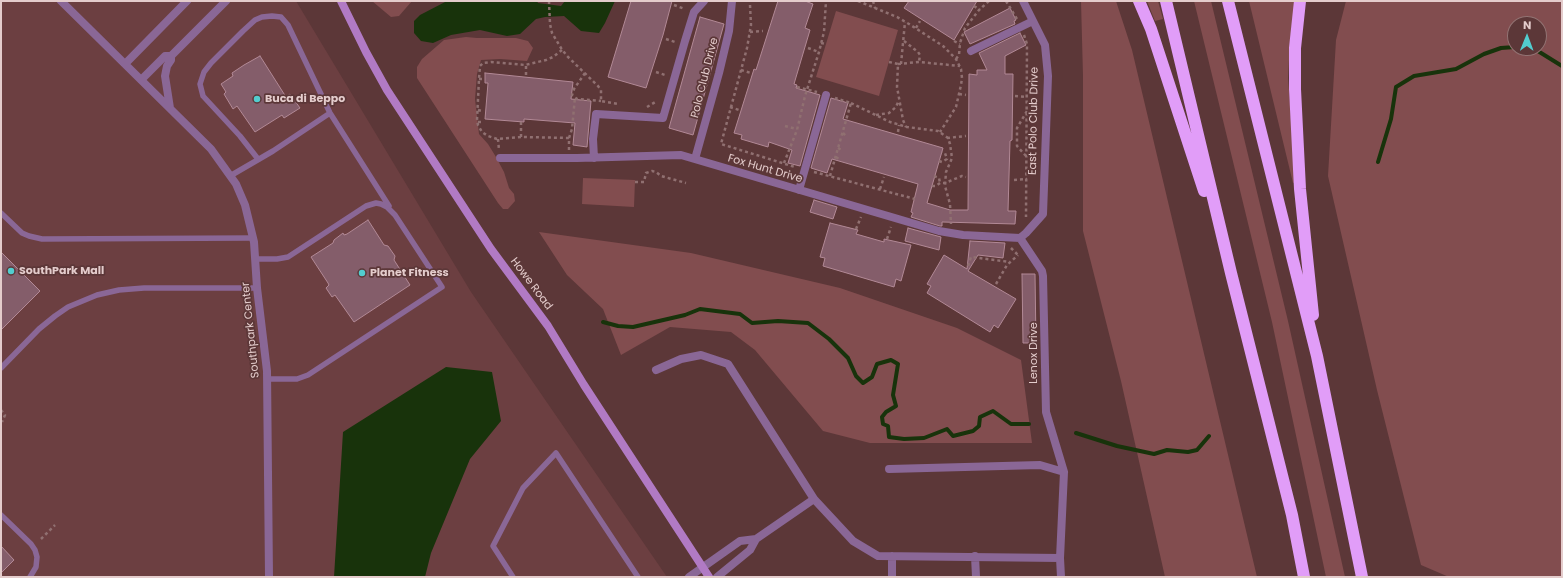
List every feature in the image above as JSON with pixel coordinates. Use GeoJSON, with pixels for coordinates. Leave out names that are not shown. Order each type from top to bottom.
{"type":"FeatureCollection","features":[{"type":"Feature","properties":{"kind":"highway"},"geometry":{"type":"LineString","coordinates":[[1139,1],[1151,29],[1231,273]]}},
{"type":"Feature","properties":{"kind":"highway"},"geometry":{"type":"LineString","coordinates":[[1166,1],[1231,273],[1292,515],[1304,577]]}},
{"type":"Feature","properties":{"kind":"highway"},"geometry":{"type":"LineString","coordinates":[[1228,1],[1317,356],[1362,577]]}},
{"type":"Feature","properties":{"kind":"highway"},"geometry":{"type":"LineString","coordinates":[[1300,1],[1295,48],[1295,89],[1300,189],[1317,356]]}},
{"type":"Feature","properties":{"kind":"street","name":"Southpark Center"},"geometry":{"type":"LineString","coordinates":[[62,1],[211,149],[236,184],[245,205],[253,238],[257,288],[268,379],[269,577]]}},
{"type":"Feature","properties":{"kind":"street"},"geometry":{"type":"LineString","coordinates":[[125,64],[187,1]]}},
{"type":"Feature","properties":{"kind":"street"},"geometry":{"type":"LineString","coordinates":[[170,108],[165,80],[171,56],[226,1]]}},
{"type":"Feature","properties":{"kind":"street","name":"Howe Road"},"geometry":{"type":"LineString","coordinates":[[341,1],[366,52],[387,90],[491,249],[548,326],[584,385],[709,577]]}},
{"type":"Feature","properties":{"kind":"street"},"geometry":{"type":"LineString","coordinates":[[594,158],[593,139],[596,114],[663,118],[694,12],[704,1]]}},
{"type":"Feature","properties":{"kind":"street","name":"Polo Club Drive"},"geometry":{"type":"LineString","coordinates":[[695,159],[729,31],[732,1]]}},
{"type":"Feature","properties":{"kind":"street","name":"East Polo Club Drive"},"geometry":{"type":"LineString","coordinates":[[1023,1],[1045,45],[1048,76],[1043,214],[1023,236]]}},
{"type":"Feature","properties":{"kind":"street"},"geometry":{"type":"LineString","coordinates":[[970,51],[1033,21]]}},
{"type":"Feature","properties":{"kind":"street"},"geometry":{"type":"LineString","coordinates":[[141,80],[165,56],[171,56]]}},
{"type":"Feature","properties":{"kind":"street"},"geometry":{"type":"LineString","coordinates":[[799,190],[826,95]]}},
{"type":"Feature","properties":{"kind":"street","name":"Fox Hunt Drive"},"geometry":{"type":"LineString","coordinates":[[500,158],[594,158],[674,154],[939,231],[962,236],[1023,236]]}},
{"type":"Feature","properties":{"kind":"street","name":"Lenox Drive"},"geometry":{"type":"LineString","coordinates":[[1023,236],[1042,271],[1043,276],[1046,412],[1064,472],[1060,558],[1061,577]]}},
{"type":"Feature","properties":{"kind":"street"},"geometry":{"type":"LineString","coordinates":[[656,370],[681,359],[701,355],[728,364],[814,499],[852,541],[878,556],[1060,558]]}},
{"type":"Feature","properties":{"kind":"street"},"geometry":{"type":"LineString","coordinates":[[889,469],[1040,465],[1064,472]]}},
{"type":"Feature","properties":{"kind":"street"},"geometry":{"type":"LineString","coordinates":[[717,577],[750,550],[756,539],[814,499]]}},
{"type":"Feature","properties":{"kind":"street"},"geometry":{"type":"LineString","coordinates":[[689,577],[740,540],[756,539]]}},
{"type":"Feature","properties":{"kind":"street"},"geometry":{"type":"LineString","coordinates":[[892,556],[892,577]]}},
{"type":"Feature","properties":{"kind":"street"},"geometry":{"type":"LineString","coordinates":[[975,556],[976,577]]}},
{"type":"Feature","properties":{"kind":"lane"},"geometry":{"type":"LineString","coordinates":[[258,159],[240,136],[203,96],[200,87],[202,76],[211,63],[255,20],[262,17],[280,17],[286,22],[330,113],[442,287],[308,375],[297,379],[268,379]]}},
{"type":"Feature","properties":{"kind":"lane"},"geometry":{"type":"LineString","coordinates":[[230,176],[273,151],[330,113]]}},
{"type":"Feature","properties":{"kind":"lane"},"geometry":{"type":"LineString","coordinates":[[255,259],[277,259],[288,257],[366,206],[372,204],[385,205],[393,212]]}},
{"type":"Feature","properties":{"kind":"lane"},"geometry":{"type":"LineString","coordinates":[[1,213],[22,233],[42,239],[253,238]]}},
{"type":"Feature","properties":{"kind":"lane"},"geometry":{"type":"LineString","coordinates":[[1,368],[39,329],[55,316],[68,307],[97,295],[119,290],[148,288],[257,288]]}},
{"type":"Feature","properties":{"kind":"lane"},"geometry":{"type":"LineString","coordinates":[[513,577],[493,546],[523,488],[556,453],[638,577]]}},
{"type":"Feature","properties":{"kind":"lane"},"geometry":{"type":"LineString","coordinates":[[1,515],[31,544],[34,550],[37,563],[35,570],[30,577]]}},
{"type":"Feature","properties":{"kind":"path"},"geometry":{"type":"LineString","coordinates":[[549,1],[552,33],[562,50],[601,90],[601,101]]}},
{"type":"Feature","properties":{"kind":"path"},"geometry":{"type":"LineString","coordinates":[[784,163],[797,129],[819,52],[824,32],[826,1]]}},
{"type":"Feature","properties":{"kind":"path"},"geometry":{"type":"LineString","coordinates":[[858,1],[916,28],[943,46],[956,58],[960,66],[962,78],[959,94],[955,110],[940,132]]}},
{"type":"Feature","properties":{"kind":"path"},"geometry":{"type":"LineString","coordinates":[[873,1],[876,9]]}},
{"type":"Feature","properties":{"kind":"path"},"geometry":{"type":"LineString","coordinates":[[1006,1],[1012,8],[1027,44],[1027,156],[1023,236]]}},
{"type":"Feature","properties":{"kind":"path"},"geometry":{"type":"LineString","coordinates":[[956,58],[959,54],[962,34],[965,28],[987,2]]}},
{"type":"Feature","properties":{"kind":"path"},"geometry":{"type":"LineString","coordinates":[[674,5],[688,10],[689,4]]}},
{"type":"Feature","properties":{"kind":"path"},"geometry":{"type":"LineString","coordinates":[[750,4],[750,32],[721,144],[805,170],[915,198]]}},
{"type":"Feature","properties":{"kind":"path"},"geometry":{"type":"LineString","coordinates":[[974,6],[980,10]]}},
{"type":"Feature","properties":{"kind":"path"},"geometry":{"type":"LineString","coordinates":[[916,28],[920,21]]}},
{"type":"Feature","properties":{"kind":"path"},"geometry":{"type":"LineString","coordinates":[[905,22],[903,30],[904,41],[897,87],[903,120],[907,127]]}},
{"type":"Feature","properties":{"kind":"path"},"geometry":{"type":"LineString","coordinates":[[750,32],[763,31]]}},
{"type":"Feature","properties":{"kind":"path"},"geometry":{"type":"LineString","coordinates":[[666,39],[678,43]]}},
{"type":"Feature","properties":{"kind":"path"},"geometry":{"type":"LineString","coordinates":[[904,41],[918,52],[920,55],[918,62]]}},
{"type":"Feature","properties":{"kind":"path"},"geometry":{"type":"LineString","coordinates":[[954,41],[960,44]]}},
{"type":"Feature","properties":{"kind":"path"},"geometry":{"type":"LineString","coordinates":[[821,43],[826,44]]}},
{"type":"Feature","properties":{"kind":"path"},"geometry":{"type":"LineString","coordinates":[[808,48],[819,52]]}},
{"type":"Feature","properties":{"kind":"path"},"geometry":{"type":"LineString","coordinates":[[562,50],[546,60],[526,65],[486,62],[480,66],[478,122],[482,132],[497,139],[521,137],[568,138]]}},
{"type":"Feature","properties":{"kind":"path"},"geometry":{"type":"LineString","coordinates":[[889,62],[900,64],[918,62],[960,66]]}},
{"type":"Feature","properties":{"kind":"path"},"geometry":{"type":"LineString","coordinates":[[526,65],[526,74]]}},
{"type":"Feature","properties":{"kind":"path"},"geometry":{"type":"LineString","coordinates":[[741,70],[751,73]]}},
{"type":"Feature","properties":{"kind":"path"},"geometry":{"type":"LineString","coordinates":[[656,72],[669,76],[669,73]]}},
{"type":"Feature","properties":{"kind":"path"},"geometry":{"type":"LineString","coordinates":[[585,73],[574,89],[572,95],[577,99],[611,102],[624,105]]}},
{"type":"Feature","properties":{"kind":"path"},"geometry":{"type":"LineString","coordinates":[[479,79],[485,80]]}},
{"type":"Feature","properties":{"kind":"path"},"geometry":{"type":"LineString","coordinates":[[797,87],[851,103],[885,120],[899,125],[940,132],[947,138],[950,144],[951,159],[946,172],[945,190],[950,200],[951,208],[950,233]]}},
{"type":"Feature","properties":{"kind":"path"},"geometry":{"type":"LineString","coordinates":[[959,94],[966,95]]}},
{"type":"Feature","properties":{"kind":"path"},"geometry":{"type":"LineString","coordinates":[[1015,96],[1027,96]]}},
{"type":"Feature","properties":{"kind":"path"},"geometry":{"type":"LineString","coordinates":[[569,158],[568,138],[570,136],[572,110],[575,97]]}},
{"type":"Feature","properties":{"kind":"path"},"geometry":{"type":"LineString","coordinates":[[644,108],[650,106],[661,98]]}},
{"type":"Feature","properties":{"kind":"path"},"geometry":{"type":"LineString","coordinates":[[876,115],[889,113],[896,107],[900,99]]}},
{"type":"Feature","properties":{"kind":"path"},"geometry":{"type":"LineString","coordinates":[[830,176],[851,103]]}},
{"type":"Feature","properties":{"kind":"path"},"geometry":{"type":"LineString","coordinates":[[730,108],[739,110]]}},
{"type":"Feature","properties":{"kind":"path"},"geometry":{"type":"LineString","coordinates":[[478,110],[482,111]]}},
{"type":"Feature","properties":{"kind":"path"},"geometry":{"type":"LineString","coordinates":[[1027,110],[1017,128],[1015,136],[1017,146],[1027,156]]}},
{"type":"Feature","properties":{"kind":"path"},"geometry":{"type":"LineString","coordinates":[[521,122],[521,137]]}},
{"type":"Feature","properties":{"kind":"path"},"geometry":{"type":"LineString","coordinates":[[898,132],[899,125]]}},
{"type":"Feature","properties":{"kind":"path"},"geometry":{"type":"LineString","coordinates":[[785,126],[797,129]]}},
{"type":"Feature","properties":{"kind":"path"},"geometry":{"type":"LineString","coordinates":[[843,133],[847,137]]}},
{"type":"Feature","properties":{"kind":"path"},"geometry":{"type":"LineString","coordinates":[[947,138],[966,136]]}},
{"type":"Feature","properties":{"kind":"path"},"geometry":{"type":"LineString","coordinates":[[838,148],[843,151]]}},
{"type":"Feature","properties":{"kind":"path"},"geometry":{"type":"LineString","coordinates":[[942,152],[945,153],[947,158],[951,159]]}},
{"type":"Feature","properties":{"kind":"path"},"geometry":{"type":"LineString","coordinates":[[836,157],[840,160]]}},
{"type":"Feature","properties":{"kind":"path"},"geometry":{"type":"LineString","coordinates":[[939,161],[942,162],[947,158]]}},
{"type":"Feature","properties":{"kind":"path"},"geometry":{"type":"LineString","coordinates":[[635,182],[644,182],[646,173],[652,171],[662,176],[686,183]]}},
{"type":"Feature","properties":{"kind":"path"},"geometry":{"type":"LineString","coordinates":[[880,189],[884,176]]}},
{"type":"Feature","properties":{"kind":"path"},"geometry":{"type":"LineString","coordinates":[[934,176],[939,178],[940,183]]}},
{"type":"Feature","properties":{"kind":"path"},"geometry":{"type":"LineString","coordinates":[[932,186],[945,183],[953,179],[966,177]]}},
{"type":"Feature","properties":{"kind":"path"},"geometry":{"type":"LineString","coordinates":[[1014,180],[1026,180]]}},
{"type":"Feature","properties":{"kind":"path"},"geometry":{"type":"LineString","coordinates":[[1010,247],[1023,260]]}},
{"type":"Feature","properties":{"kind":"path"},"geometry":{"type":"LineString","coordinates":[[996,284],[1010,262],[1018,255]]}},
{"type":"Feature","properties":{"kind":"path"},"geometry":{"type":"LineString","coordinates":[[968,266],[971,257],[1010,262]]}},
{"type":"Feature","properties":{"kind":"path"},"geometry":{"type":"LineString","coordinates":[[1,410],[5,415],[2,422]]}},
{"type":"Feature","properties":{"kind":"path"},"geometry":{"type":"LineString","coordinates":[[41,539],[55,525]]}},
{"type":"Feature","properties":{"kind":"shaded area"},"geometry":{"type":"Polygon","coordinates":[[[1,1],[296,1],[471,292],[667,577],[1,577],[1,1]]]}},
{"type":"Feature","properties":{"kind":"shaded area"},"geometry":{"type":"Polygon","coordinates":[[[372,1],[412,1],[399,16],[391,17],[372,1]]]}},
{"type":"Feature","properties":{"kind":"shaded area"},"geometry":{"type":"Polygon","coordinates":[[[447,1],[537,1],[538,3],[561,6],[565,1],[615,1],[599,33],[581,31],[564,16],[536,19],[520,34],[507,36],[480,30],[451,35],[433,43],[421,41],[414,33],[414,21],[420,15],[447,1]]]}},
{"type":"Feature","properties":{"kind":"shaded area"},"geometry":{"type":"Polygon","coordinates":[[[1081,1],[1116,1],[1132,50],[1257,577],[1165,577],[1121,381],[1083,231],[1083,76],[1081,1]]]}},
{"type":"Feature","properties":{"kind":"shaded area"},"geometry":{"type":"Polygon","coordinates":[[[1147,1],[1158,1],[1163,19],[1155,21],[1147,1]]]}},
{"type":"Feature","properties":{"kind":"shaded area"},"geometry":{"type":"Polygon","coordinates":[[[1194,1],[1211,1],[1288,321],[1345,577],[1326,577],[1272,322],[1194,1]]]}},
{"type":"Feature","properties":{"kind":"shaded area"},"geometry":{"type":"Polygon","coordinates":[[[1249,1],[1295,1],[1290,42],[1288,78],[1296,182],[1293,183],[1249,1]]]}},
{"type":"Feature","properties":{"kind":"shaded area"},"geometry":{"type":"Polygon","coordinates":[[[1346,1],[1562,1],[1562,577],[1449,577],[1421,565],[1377,390],[1328,176],[1336,40],[1346,1]]]}},
{"type":"Feature","properties":{"kind":"shaded area"},"geometry":{"type":"Polygon","coordinates":[[[836,11],[898,30],[879,96],[816,77],[836,11]]]}},
{"type":"Feature","properties":{"kind":"shaded area"},"geometry":{"type":"Polygon","coordinates":[[[466,37],[516,38],[528,41],[533,48],[527,61],[500,59],[481,60],[477,74],[475,99],[479,134],[488,144],[496,157],[504,172],[509,188],[514,194],[515,201],[508,209],[503,209],[498,203],[417,78],[417,67],[422,59],[444,40],[466,37]]]}},
{"type":"Feature","properties":{"kind":"shaded area"},"geometry":{"type":"Polygon","coordinates":[[[583,178],[635,180],[634,207],[582,204],[583,178]]]}},
{"type":"Feature","properties":{"kind":"shaded area"},"geometry":{"type":"Polygon","coordinates":[[[539,232],[691,253],[840,288],[957,328],[1021,360],[1032,443],[870,443],[823,431],[755,350],[731,332],[670,327],[621,355],[603,309],[567,275],[539,232]]]}},
{"type":"Feature","properties":{"kind":"shaded area"},"geometry":{"type":"Polygon","coordinates":[[[446,367],[492,372],[501,421],[470,459],[431,553],[425,577],[334,577],[343,432],[446,367]]]}},
{"type":"Feature","properties":{"kind":"building"},"geometry":{"type":"Polygon","coordinates":[[[631,1],[672,1],[646,88],[608,77],[631,1]]]}},
{"type":"Feature","properties":{"kind":"building"},"geometry":{"type":"Polygon","coordinates":[[[778,1],[805,1],[813,4],[805,28],[810,30],[794,84],[797,85],[796,88],[820,95],[800,166],[788,163],[792,150],[769,142],[768,147],[741,139],[742,135],[734,133],[754,69],[756,70],[778,1]]]}},
{"type":"Feature","properties":{"kind":"building"},"geometry":{"type":"Polygon","coordinates":[[[909,1],[977,1],[954,40],[904,8],[909,1]]]}},
{"type":"Feature","properties":{"kind":"building"},"geometry":{"type":"Polygon","coordinates":[[[1010,8],[1016,20],[1014,21],[1015,24],[970,44],[964,32],[1010,8]]]}},
{"type":"Feature","properties":{"kind":"building"},"geometry":{"type":"Polygon","coordinates":[[[700,17],[724,24],[693,135],[669,128],[700,17]]]}},
{"type":"Feature","properties":{"kind":"building"},"geometry":{"type":"Polygon","coordinates":[[[1020,33],[1026,45],[1005,56],[1005,74],[1013,74],[1012,140],[1010,141],[1008,211],[1016,211],[1015,224],[942,222],[942,226],[940,226],[911,217],[918,184],[832,159],[827,173],[811,168],[831,98],[848,103],[843,119],[943,148],[927,203],[950,210],[968,210],[969,74],[977,75],[977,70],[987,70],[979,53],[1020,33]]]}},
{"type":"Feature","properties":{"kind":"building"},"geometry":{"type":"Polygon","coordinates":[[[260,56],[286,97],[290,94],[300,108],[284,118],[282,115],[255,132],[237,106],[233,109],[224,94],[226,92],[221,84],[233,76],[232,73],[260,56]]]}},
{"type":"Feature","properties":{"kind":"building"},"geometry":{"type":"Polygon","coordinates":[[[485,73],[573,82],[571,99],[591,101],[587,147],[573,145],[575,123],[524,119],[524,122],[485,119],[488,83],[485,83],[485,73]]]}},
{"type":"Feature","properties":{"kind":"building"},"geometry":{"type":"Polygon","coordinates":[[[814,200],[837,207],[833,219],[810,212],[814,200]]]}},
{"type":"Feature","properties":{"kind":"building"},"geometry":{"type":"Polygon","coordinates":[[[368,220],[384,245],[388,246],[395,256],[394,260],[410,285],[354,322],[335,295],[332,297],[326,288],[329,285],[311,257],[333,243],[334,240],[343,233],[344,235],[347,234],[368,220]]]}},
{"type":"Feature","properties":{"kind":"building"},"geometry":{"type":"Polygon","coordinates":[[[830,223],[858,230],[856,234],[884,242],[884,239],[911,245],[901,281],[896,279],[894,287],[823,266],[825,258],[820,257],[830,223]]]}},
{"type":"Feature","properties":{"kind":"building"},"geometry":{"type":"Polygon","coordinates":[[[908,228],[941,237],[939,250],[905,241],[908,228]]]}},
{"type":"Feature","properties":{"kind":"building"},"geometry":{"type":"Polygon","coordinates":[[[970,241],[1005,243],[1003,258],[978,255],[968,271],[1016,299],[998,328],[994,325],[990,332],[927,293],[931,286],[927,284],[944,255],[967,269],[970,241]]]}},
{"type":"Feature","properties":{"kind":"building","name":"SouthPark Mall"},"geometry":{"type":"Polygon","coordinates":[[[1,252],[40,291],[1,330],[1,252]]]}},
{"type":"Feature","properties":{"kind":"building"},"geometry":{"type":"Polygon","coordinates":[[[1022,274],[1035,274],[1036,343],[1023,343],[1022,274]]]}},
{"type":"Feature","properties":{"kind":"building"},"geometry":{"type":"Polygon","coordinates":[[[1,546],[14,560],[1,573],[1,546]]]}},
{"type":"Feature","properties":{"kind":"waterway"},"geometry":{"type":"LineString","coordinates":[[1378,162],[1391,119],[1396,87],[1414,76],[1456,69],[1484,54],[1501,48],[1507,48]]}},
{"type":"Feature","properties":{"kind":"waterway"},"geometry":{"type":"LineString","coordinates":[[1546,56],[1562,66]]}},
{"type":"Feature","properties":{"kind":"waterway"},"geometry":{"type":"LineString","coordinates":[[603,322],[618,326],[633,327],[685,315],[700,309],[740,314],[752,323],[778,321],[808,323],[829,339],[848,358],[856,376],[863,383],[872,377],[877,364],[891,360],[898,364],[893,395],[896,406],[886,412],[882,417],[883,424],[888,426],[889,437],[904,439],[924,438],[947,429],[953,436],[973,431],[979,426],[980,417],[993,411],[1011,424],[1029,424]]}},
{"type":"Feature","properties":{"kind":"waterway"},"geometry":{"type":"LineString","coordinates":[[1076,433],[1117,446],[1154,454],[1167,450],[1188,452],[1197,450],[1209,436]]}},
{"type":"Feature","properties":{"kind":"place","name":"Buca di Beppo"},"geometry":{"type":"Point","coordinates":[257,99]}},
{"type":"Feature","properties":{"kind":"place","name":"SouthPark Mall"},"geometry":{"type":"Point","coordinates":[11,271]}},
{"type":"Feature","properties":{"kind":"place","name":"Planet Fitness"},"geometry":{"type":"Point","coordinates":[362,273]}}]}
